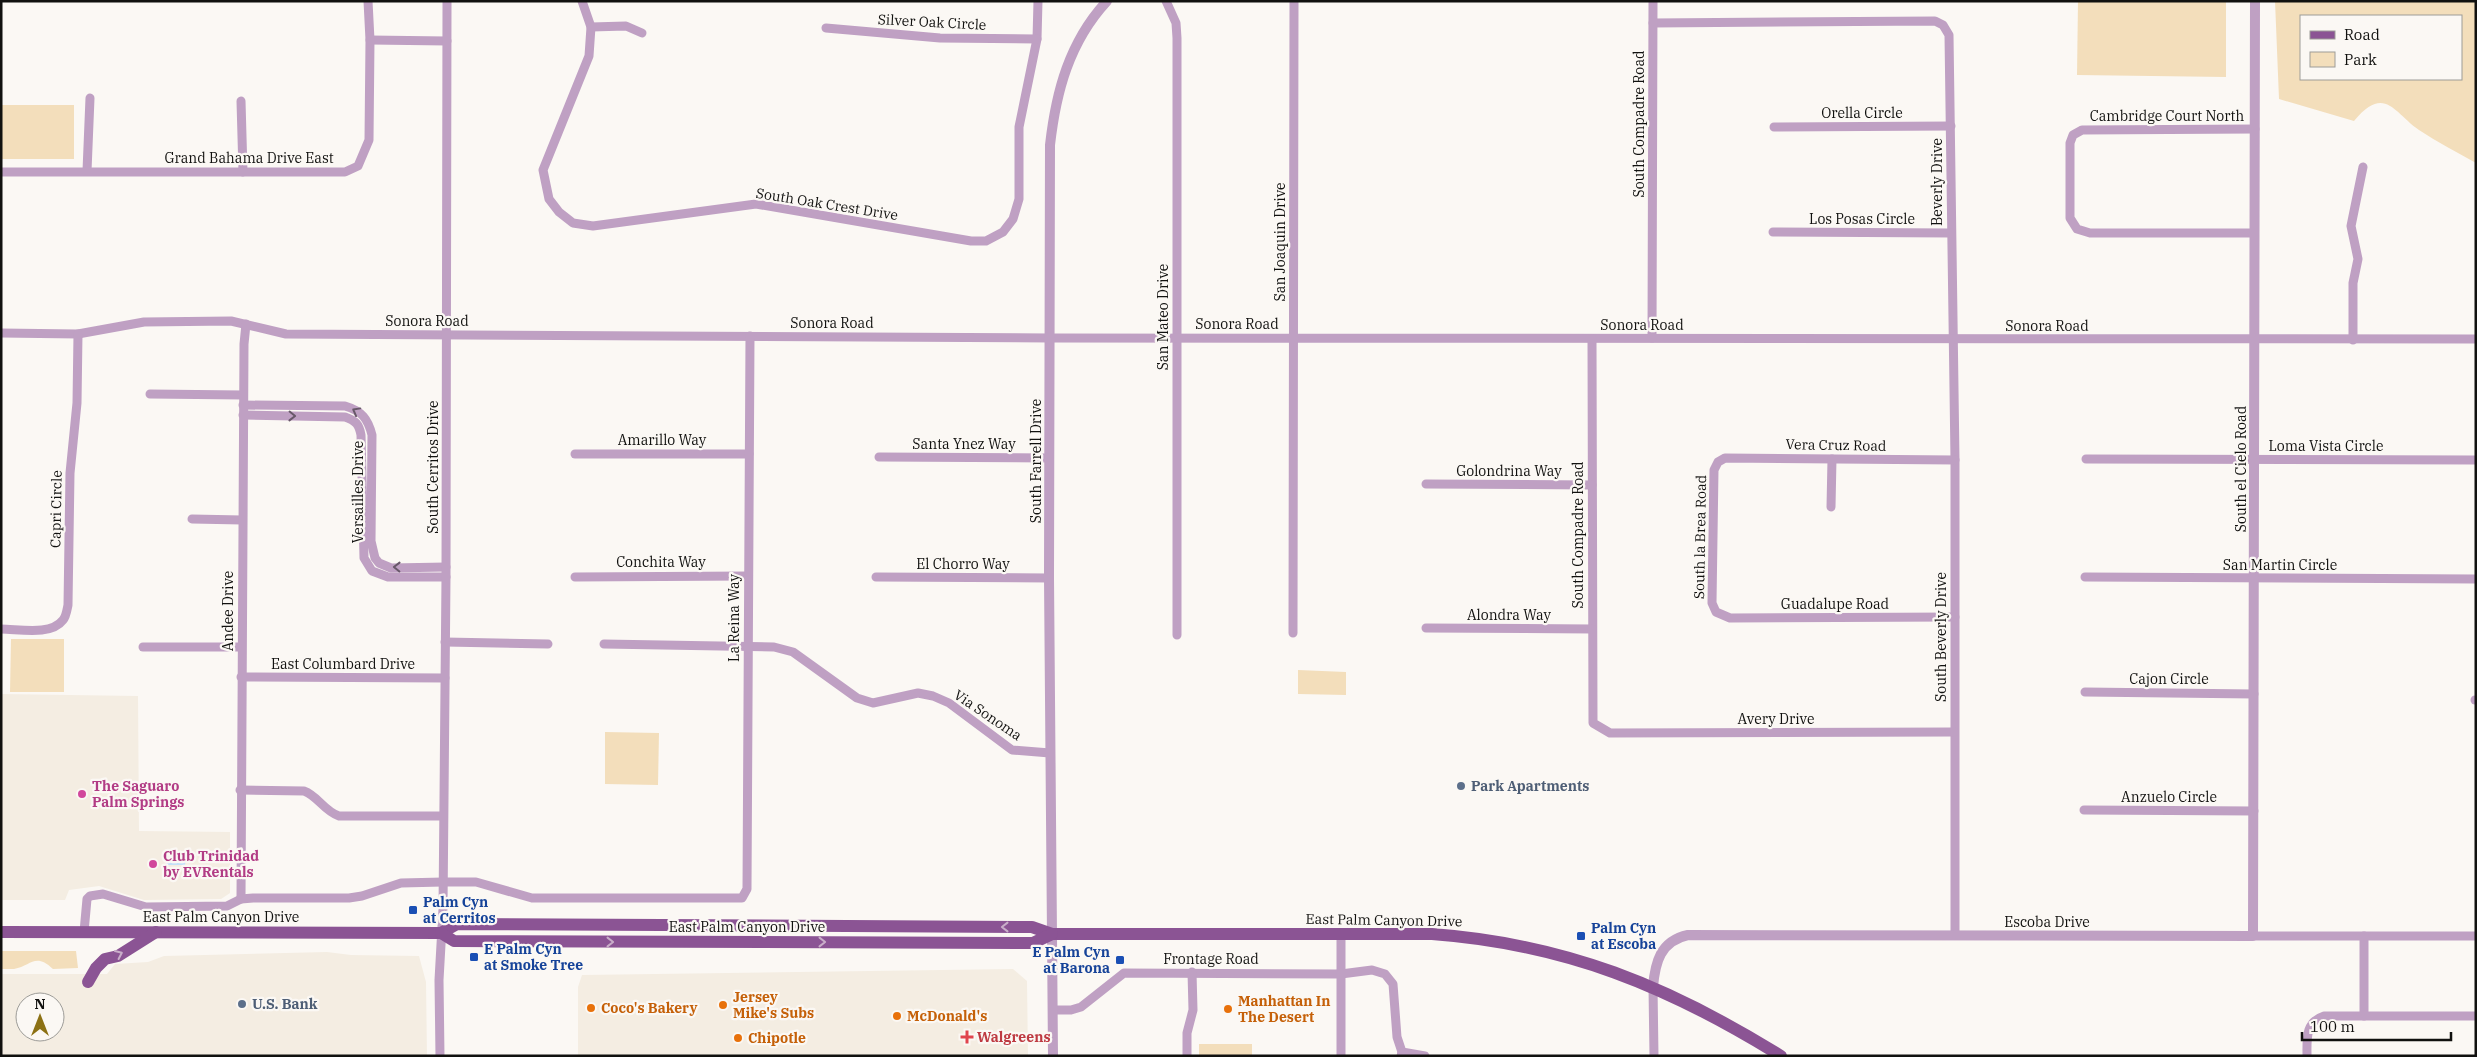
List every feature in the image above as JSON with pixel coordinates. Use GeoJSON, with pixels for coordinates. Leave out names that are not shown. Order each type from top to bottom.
{"type":"FeatureCollection","features":[{"type":"Feature","properties":{"kind":"main road","name":"East Palm Canyon Drive"},"geometry":{"type":"LineString","coordinates":[[1,932],[441,933],[454,941],[1033,943],[1052,934],[1432,934],[1470,937],[1506,943],[1583,961],[1679,998],[1738,1029],[1781,1056]]}},
{"type":"Feature","properties":{"kind":"main road"},"geometry":{"type":"LineString","coordinates":[[88,982],[96,968],[105,959],[118,956],[156,932]]}},
{"type":"Feature","properties":{"kind":"street","name":"Grand Bahama Drive East"},"geometry":{"type":"LineString","coordinates":[[1,172],[345,172],[358,166],[369,140],[370,40],[368,1]]}},
{"type":"Feature","properties":{"kind":"street","name":"South Cerritos Drive"},"geometry":{"type":"LineString","coordinates":[[440,1056],[439,980],[446,572],[447,1]]}},
{"type":"Feature","properties":{"kind":"street"},"geometry":{"type":"LineString","coordinates":[[582,1],[591,27],[626,26],[642,33]]}},
{"type":"Feature","properties":{"kind":"street"},"geometry":{"type":"LineString","coordinates":[[1037,39],[1038,1]]}},
{"type":"Feature","properties":{"kind":"street","name":"South Farrell Drive"},"geometry":{"type":"LineString","coordinates":[[1053,1056],[1049,578],[1050,145],[1059,88],[1070,57],[1091,22],[1107,1]]}},
{"type":"Feature","properties":{"kind":"street","name":"San Mateo Drive"},"geometry":{"type":"LineString","coordinates":[[1166,1],[1176,23],[1177,38],[1177,634]]}},
{"type":"Feature","properties":{"kind":"street","name":"San Joaquin Drive"},"geometry":{"type":"LineString","coordinates":[[1293,633],[1294,1]]}},
{"type":"Feature","properties":{"kind":"street","name":"South Compadre Road"},"geometry":{"type":"LineString","coordinates":[[1652,338],[1653,1]]}},
{"type":"Feature","properties":{"kind":"street","name":"South el Cielo Road"},"geometry":{"type":"LineString","coordinates":[[2253,936],[2255,1]]}},
{"type":"Feature","properties":{"kind":"street","name":"Beverly Drive"},"geometry":{"type":"LineString","coordinates":[[1653,23],[1935,21],[1944,26],[1948,35],[1951,126],[1954,340]]}},
{"type":"Feature","properties":{"kind":"street","name":"South Oak Crest Drive"},"geometry":{"type":"LineString","coordinates":[[591,27],[589,56],[543,170],[549,199],[559,212],[573,222],[593,226],[756,204],[971,241],[986,241],[1003,232],[1013,219],[1019,199],[1019,126],[1037,39]]}},
{"type":"Feature","properties":{"kind":"street","name":"Silver Oak Circle"},"geometry":{"type":"LineString","coordinates":[[826,28],[940,38],[1037,39]]}},
{"type":"Feature","properties":{"kind":"street"},"geometry":{"type":"LineString","coordinates":[[370,40],[447,41]]}},
{"type":"Feature","properties":{"kind":"street"},"geometry":{"type":"LineString","coordinates":[[87,171],[90,98]]}},
{"type":"Feature","properties":{"kind":"street"},"geometry":{"type":"LineString","coordinates":[[241,101],[243,172]]}},
{"type":"Feature","properties":{"kind":"street","name":"Orella Circle"},"geometry":{"type":"LineString","coordinates":[[1774,127],[1951,126]]}},
{"type":"Feature","properties":{"kind":"street","name":"Cambridge Court North"},"geometry":{"type":"LineString","coordinates":[[2254,129],[2082,130],[2074,135],[2070,142],[2070,218],[2077,229],[2090,233],[2254,233]]}},
{"type":"Feature","properties":{"kind":"street"},"geometry":{"type":"LineString","coordinates":[[2353,340],[2353,283],[2358,259],[2351,226],[2363,167]]}},
{"type":"Feature","properties":{"kind":"street","name":"Los Posas Circle"},"geometry":{"type":"LineString","coordinates":[[1773,232],[1951,233]]}},
{"type":"Feature","properties":{"kind":"street","name":"Sonora Road"},"geometry":{"type":"LineString","coordinates":[[1,333],[78,334],[144,322],[231,321],[286,334],[1050,338],[2476,339]]}},
{"type":"Feature","properties":{"kind":"street","name":"Andee Drive"},"geometry":{"type":"LineString","coordinates":[[241,899],[243,395],[246,324]]}},
{"type":"Feature","properties":{"kind":"street","name":"Capri Circle"},"geometry":{"type":"LineString","coordinates":[[1,629],[43,630],[56,626],[64,620],[68,605],[70,473],[77,402],[78,334]]}},
{"type":"Feature","properties":{"kind":"street","name":"La Reina Way"},"geometry":{"type":"LineString","coordinates":[[442,882],[476,882],[532,898],[742,898],[747,889],[750,336]]}},
{"type":"Feature","properties":{"kind":"street","name":"South Compadre Road"},"geometry":{"type":"LineString","coordinates":[[1592,339],[1591,710],[1593,723],[1599,728]]}},
{"type":"Feature","properties":{"kind":"street","name":"South Beverly Drive"},"geometry":{"type":"LineString","coordinates":[[1954,340],[1955,935]]}},
{"type":"Feature","properties":{"kind":"street"},"geometry":{"type":"LineString","coordinates":[[150,394],[243,395]]}},
{"type":"Feature","properties":{"kind":"street","name":"Versailles Drive"},"geometry":{"type":"LineString","coordinates":[[243,410],[345,417],[355,421],[360,426],[361,435],[364,558],[372,571],[388,577],[446,572]]}},
{"type":"Feature","properties":{"kind":"street","name":"Amarillo Way"},"geometry":{"type":"LineString","coordinates":[[575,454],[749,454]]}},
{"type":"Feature","properties":{"kind":"street","name":"Santa Ynez Way"},"geometry":{"type":"LineString","coordinates":[[879,457],[1049,458]]}},
{"type":"Feature","properties":{"kind":"street","name":"Vera Cruz Road"},"geometry":{"type":"LineString","coordinates":[[1718,462],[1726,458],[1955,460]]}},
{"type":"Feature","properties":{"kind":"street"},"geometry":{"type":"LineString","coordinates":[[1831,507],[1832,459]]}},
{"type":"Feature","properties":{"kind":"street","name":"Loma Vista Circle"},"geometry":{"type":"LineString","coordinates":[[2086,460],[2476,460]]}},
{"type":"Feature","properties":{"kind":"street","name":"South la Brea Road"},"geometry":{"type":"LineString","coordinates":[[1716,612],[1712,603],[1714,470],[1718,462]]}},
{"type":"Feature","properties":{"kind":"street","name":"Golondrina Way"},"geometry":{"type":"LineString","coordinates":[[1426,484],[1592,485]]}},
{"type":"Feature","properties":{"kind":"street"},"geometry":{"type":"LineString","coordinates":[[192,519],[242,520]]}},
{"type":"Feature","properties":{"kind":"street","name":"Conchita Way"},"geometry":{"type":"LineString","coordinates":[[575,577],[748,576]]}},
{"type":"Feature","properties":{"kind":"street","name":"El Chorro Way"},"geometry":{"type":"LineString","coordinates":[[876,577],[1049,578]]}},
{"type":"Feature","properties":{"kind":"street","name":"San Martin Circle"},"geometry":{"type":"LineString","coordinates":[[2085,577],[2476,579]]}},
{"type":"Feature","properties":{"kind":"street","name":"Guadalupe Road"},"geometry":{"type":"LineString","coordinates":[[1716,612],[1730,618],[1955,617]]}},
{"type":"Feature","properties":{"kind":"street","name":"Alondra Way"},"geometry":{"type":"LineString","coordinates":[[1426,628],[1592,629]]}},
{"type":"Feature","properties":{"kind":"street"},"geometry":{"type":"LineString","coordinates":[[445,642],[548,644]]}},
{"type":"Feature","properties":{"kind":"street","name":"Via Sonoma"},"geometry":{"type":"LineString","coordinates":[[604,644],[774,647],[794,652],[857,698],[874,703],[918,694],[933,696],[949,703],[1012,750],[1050,753]]}},
{"type":"Feature","properties":{"kind":"street"},"geometry":{"type":"LineString","coordinates":[[143,647],[241,647]]}},
{"type":"Feature","properties":{"kind":"street","name":"East Columbard Drive"},"geometry":{"type":"LineString","coordinates":[[241,676],[445,678]]}},
{"type":"Feature","properties":{"kind":"street","name":"Cajon Circle"},"geometry":{"type":"LineString","coordinates":[[2085,692],[2254,694]]}},
{"type":"Feature","properties":{"kind":"street","name":"Avery Drive"},"geometry":{"type":"LineString","coordinates":[[1599,728],[1610,733],[1954,732]]}},
{"type":"Feature","properties":{"kind":"street"},"geometry":{"type":"LineString","coordinates":[[240,790],[310,793],[330,813],[339,816],[443,816]]}},
{"type":"Feature","properties":{"kind":"street","name":"Anzuelo Circle"},"geometry":{"type":"LineString","coordinates":[[2084,810],[2254,810]]}},
{"type":"Feature","properties":{"kind":"street"},"geometry":{"type":"LineString","coordinates":[[84,932],[85,906],[90,896],[103,894],[146,907],[227,906],[241,899],[349,898],[362,896],[401,883],[442,882]]}},
{"type":"Feature","properties":{"kind":"street"},"geometry":{"type":"LineString","coordinates":[[1341,934],[1341,1056]]}},
{"type":"Feature","properties":{"kind":"street","name":"Escoba Drive"},"geometry":{"type":"LineString","coordinates":[[1653,987],[1655,965],[1663,950],[1674,940],[1688,935],[2476,936]]}},
{"type":"Feature","properties":{"kind":"street"},"geometry":{"type":"LineString","coordinates":[[2364,936],[2364,1016]]}},
{"type":"Feature","properties":{"kind":"street","name":"Frontage Road"},"geometry":{"type":"LineString","coordinates":[[1053,1010],[1071,1010],[1081,1007],[1124,973],[1341,974],[1372,970],[1385,974],[1393,984],[1393,1002],[1401,1054]]}},
{"type":"Feature","properties":{"kind":"street"},"geometry":{"type":"LineString","coordinates":[[1187,1056],[1187,1033],[1193,1010],[1192,972]]}},
{"type":"Feature","properties":{"kind":"street"},"geometry":{"type":"LineString","coordinates":[[1653,987],[1654,1056]]}},
{"type":"Feature","properties":{"kind":"street"},"geometry":{"type":"LineString","coordinates":[[2307,1056],[2309,1027],[2313,1022],[2324,1016],[2476,1016]]}},
{"type":"Feature","properties":{"kind":"street"},"geometry":{"type":"LineString","coordinates":[[1401,1054],[1424,1056]]}},
{"type":"Feature","properties":{"kind":"shaded area"},"geometry":{"type":"Polygon","coordinates":[[[1,694],[138,696],[139,831],[230,832],[230,893],[221,899],[144,900],[99,886],[69,890],[65,900],[1,900],[1,694]]]}},
{"type":"Feature","properties":{"kind":"shaded area"},"geometry":{"type":"Polygon","coordinates":[[[327,952],[351,955],[419,956],[426,982],[427,1056],[1,1056],[1,974],[107,974],[115,964],[148,962],[164,956],[327,952]]]}},
{"type":"Feature","properties":{"kind":"shaded area"},"geometry":{"type":"Polygon","coordinates":[[[1013,969],[1027,981],[1028,1056],[578,1056],[578,987],[582,975],[1013,969]]]}},
{"type":"Feature","properties":{"kind":"green space"},"geometry":{"type":"Polygon","coordinates":[[[2078,1],[2226,1],[2226,77],[2077,75],[2078,1]]]}},
{"type":"Feature","properties":{"kind":"green space"},"geometry":{"type":"Polygon","coordinates":[[[2275,1],[2476,1],[2476,163],[2419,130],[2389,105],[2382,103],[2374,104],[2354,121],[2279,99],[2275,1]]]}},
{"type":"Feature","properties":{"kind":"green space"},"geometry":{"type":"Polygon","coordinates":[[[1,105],[74,105],[74,159],[1,159],[1,105]]]}},
{"type":"Feature","properties":{"kind":"green space"},"geometry":{"type":"Polygon","coordinates":[[[11,639],[64,639],[64,692],[10,692],[11,639]]]}},
{"type":"Feature","properties":{"kind":"green space"},"geometry":{"type":"Polygon","coordinates":[[[1298,670],[1346,672],[1346,695],[1298,694],[1298,670]]]}},
{"type":"Feature","properties":{"kind":"green space"},"geometry":{"type":"Polygon","coordinates":[[[605,732],[659,733],[658,785],[605,784],[605,732]]]}},
{"type":"Feature","properties":{"kind":"green space"},"geometry":{"type":"Polygon","coordinates":[[[1,951],[76,951],[78,968],[53,969],[42,961],[33,961],[14,969],[1,969],[1,951]]]}},
{"type":"Feature","properties":{"kind":"green space"},"geometry":{"type":"Polygon","coordinates":[[[1199,1044],[1252,1044],[1252,1056],[1199,1056],[1199,1044]]]}},
{"type":"Feature","properties":{"kind":"water"},"geometry":{"type":"Polygon","coordinates":[[[166,857],[186,857],[185,865],[166,865],[166,857]]]}},
{"type":"Feature","properties":{"kind":"place","name":"Park Apartments"},"geometry":{"type":"Point","coordinates":[1461,786]}},
{"type":"Feature","properties":{"kind":"place","name":"The Saguaro Palm Springs"},"geometry":{"type":"Point","coordinates":[82,794]}},
{"type":"Feature","properties":{"kind":"place","name":"Club Trinidad by EVRentals"},"geometry":{"type":"Point","coordinates":[153,864]}},
{"type":"Feature","properties":{"kind":"place","name":"Palm Cyn at Cerritos"},"geometry":{"type":"Point","coordinates":[413,910]}},
{"type":"Feature","properties":{"kind":"place","name":"Palm Cyn at Escoba"},"geometry":{"type":"Point","coordinates":[1581,936]}},
{"type":"Feature","properties":{"kind":"place","name":"E Palm Cyn at Smoke Tree"},"geometry":{"type":"Point","coordinates":[474,957]}},
{"type":"Feature","properties":{"kind":"place","name":"E Palm Cyn at Barona"},"geometry":{"type":"Point","coordinates":[1120,960]}},
{"type":"Feature","properties":{"kind":"place","name":"U.S. Bank"},"geometry":{"type":"Point","coordinates":[242,1004]}},
{"type":"Feature","properties":{"kind":"place","name":"Jersey Mike's Subs"},"geometry":{"type":"Point","coordinates":[723,1005]}},
{"type":"Feature","properties":{"kind":"place","name":"Coco's Bakery"},"geometry":{"type":"Point","coordinates":[591,1008]}},
{"type":"Feature","properties":{"kind":"place","name":"Manhattan In The Desert"},"geometry":{"type":"Point","coordinates":[1228,1009]}},
{"type":"Feature","properties":{"kind":"place","name":"McDonald's"},"geometry":{"type":"Point","coordinates":[897,1016]}},
{"type":"Feature","properties":{"kind":"place","name":"Walgreens"},"geometry":{"type":"Point","coordinates":[967,1037]}},
{"type":"Feature","properties":{"kind":"place","name":"Chipotle"},"geometry":{"type":"Point","coordinates":[738,1038]}}]}
